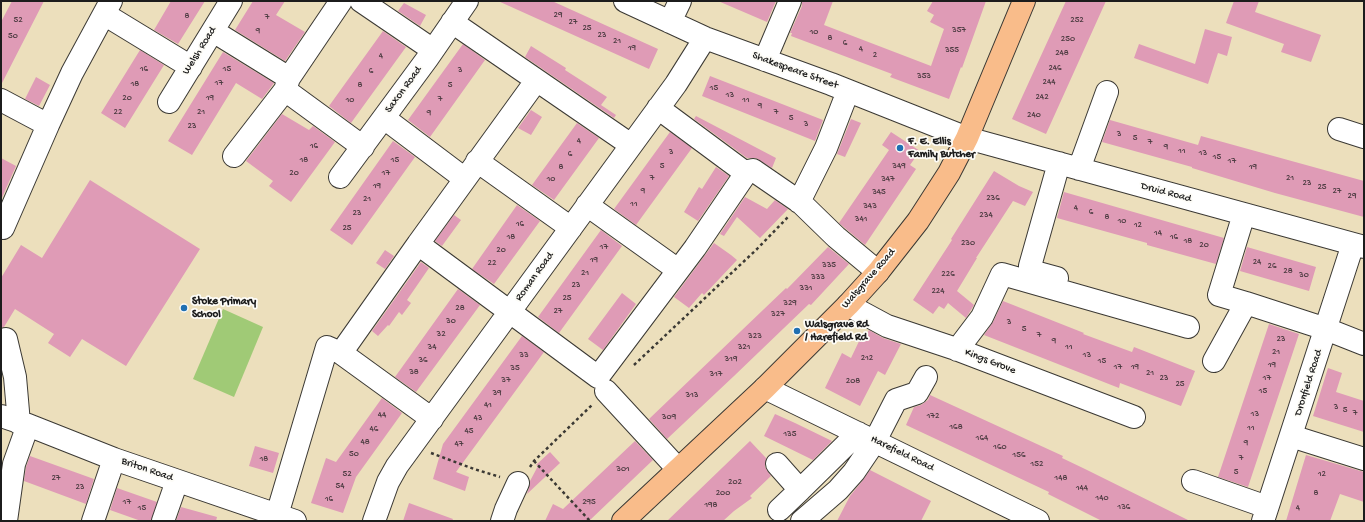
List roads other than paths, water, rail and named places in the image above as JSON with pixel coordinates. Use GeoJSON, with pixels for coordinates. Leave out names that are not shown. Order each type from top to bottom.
{"type":"FeatureCollection","features":[{"type":"Feature","properties":{"kind":"highway","name":"Walsgrave Road"},"geometry":{"type":"LineString","coordinates":[[623,521],[765,388],[848,304],[878,272],[918,221],[949,173],[967,138],[1024,1]]}},
{"type":"Feature","properties":{"kind":"street","name":"Welsh Road"},"geometry":{"type":"LineString","coordinates":[[169,102],[231,1]]}},
{"type":"Feature","properties":{"kind":"street"},"geometry":{"type":"LineString","coordinates":[[234,156],[287,84],[341,1]]}},
{"type":"Feature","properties":{"kind":"street"},"geometry":{"type":"LineString","coordinates":[[362,1],[433,50]]}},
{"type":"Feature","properties":{"kind":"street","name":"Saxon Road"},"geometry":{"type":"LineString","coordinates":[[340,177],[467,1]]}},
{"type":"Feature","properties":{"kind":"street","name":"Shakespeare Street"},"geometry":{"type":"LineString","coordinates":[[625,1],[705,38],[848,91],[967,138]]}},
{"type":"Feature","properties":{"kind":"street"},"geometry":{"type":"LineString","coordinates":[[670,22],[680,1]]}},
{"type":"Feature","properties":{"kind":"street"},"geometry":{"type":"LineString","coordinates":[[765,60],[790,1]]}},
{"type":"Feature","properties":{"kind":"street"},"geometry":{"type":"LineString","coordinates":[[1,227],[3,228],[48,125],[105,6],[191,67]]}},
{"type":"Feature","properties":{"kind":"street"},"geometry":{"type":"LineString","coordinates":[[452,22],[631,145]]}},
{"type":"Feature","properties":{"kind":"street"},"geometry":{"type":"LineString","coordinates":[[213,31],[287,84],[363,147]]}},
{"type":"Feature","properties":{"kind":"street","name":"Roman Road"},"geometry":{"type":"LineString","coordinates":[[374,521],[388,482],[397,466],[676,84],[705,38]]}},
{"type":"Feature","properties":{"kind":"street"},"geometry":{"type":"LineString","coordinates":[[341,353],[477,161],[536,81]]}},
{"type":"Feature","properties":{"kind":"street"},"geometry":{"type":"LineString","coordinates":[[799,202],[826,148],[848,91]]}},
{"type":"Feature","properties":{"kind":"street"},"geometry":{"type":"LineString","coordinates":[[1107,92],[1069,166],[1030,266],[1035,272],[1157,304]]}},
{"type":"Feature","properties":{"kind":"street"},"geometry":{"type":"LineString","coordinates":[[1,100],[48,125]]}},
{"type":"Feature","properties":{"kind":"street"},"geometry":{"type":"LineString","coordinates":[[418,244],[598,377],[678,270],[744,176],[743,172],[739,168],[658,108]]}},
{"type":"Feature","properties":{"kind":"street"},"geometry":{"type":"LineString","coordinates":[[384,118],[465,179]]}},
{"type":"Feature","properties":{"kind":"street"},"geometry":{"type":"LineString","coordinates":[[1339,129],[1364,137]]}},
{"type":"Feature","properties":{"kind":"street","name":"Druid Road"},"geometry":{"type":"LineString","coordinates":[[967,138],[1359,246]]}},
{"type":"Feature","properties":{"kind":"street"},"geometry":{"type":"LineString","coordinates":[[477,161],[571,228]]}},
{"type":"Feature","properties":{"kind":"street"},"geometry":{"type":"LineString","coordinates":[[743,172],[752,170],[799,202],[878,272]]}},
{"type":"Feature","properties":{"kind":"street"},"geometry":{"type":"LineString","coordinates":[[588,205],[678,270]]}},
{"type":"Feature","properties":{"kind":"street"},"geometry":{"type":"LineString","coordinates":[[1244,214],[1219,295],[1326,329],[1364,344]]}},
{"type":"Feature","properties":{"kind":"street","name":"Dronfield Road"},"geometry":{"type":"LineString","coordinates":[[1265,514],[1326,329],[1359,246]]}},
{"type":"Feature","properties":{"kind":"street"},"geometry":{"type":"LineString","coordinates":[[958,350],[982,317],[1002,274],[1188,327]]}},
{"type":"Feature","properties":{"kind":"street"},"geometry":{"type":"LineString","coordinates":[[1214,361],[1246,303]]}},
{"type":"Feature","properties":{"kind":"street","name":"Kings Grove"},"geometry":{"type":"LineString","coordinates":[[848,304],[887,326],[958,350],[1134,417]]}},
{"type":"Feature","properties":{"kind":"street"},"geometry":{"type":"LineString","coordinates":[[6,339],[15,377],[16,421],[14,464],[6,521]]}},
{"type":"Feature","properties":{"kind":"street"},"geometry":{"type":"LineString","coordinates":[[286,518],[327,347],[341,353],[432,419]]}},
{"type":"Feature","properties":{"kind":"street"},"geometry":{"type":"LineString","coordinates":[[779,510],[800,490],[867,437],[896,400],[917,393],[926,376]]}},
{"type":"Feature","properties":{"kind":"street","name":"Harefield Road"},"geometry":{"type":"LineString","coordinates":[[765,388],[1038,521]]}},
{"type":"Feature","properties":{"kind":"street"},"geometry":{"type":"LineString","coordinates":[[606,391],[678,468]]}},
{"type":"Feature","properties":{"kind":"street","name":"Briton Road"},"geometry":{"type":"LineString","coordinates":[[16,421],[114,459],[286,518]]}},
{"type":"Feature","properties":{"kind":"street"},"geometry":{"type":"LineString","coordinates":[[1291,436],[1364,459]]}},
{"type":"Feature","properties":{"kind":"street"},"geometry":{"type":"LineString","coordinates":[[802,521],[838,490],[854,472],[867,437]]}},
{"type":"Feature","properties":{"kind":"street"},"geometry":{"type":"LineString","coordinates":[[93,521],[114,459]]}},
{"type":"Feature","properties":{"kind":"street"},"geometry":{"type":"LineString","coordinates":[[777,464],[800,490]]}},
{"type":"Feature","properties":{"kind":"street"},"geometry":{"type":"LineString","coordinates":[[163,521],[177,481]]}},
{"type":"Feature","properties":{"kind":"street"},"geometry":{"type":"LineString","coordinates":[[1193,482],[1265,514]]}},
{"type":"Feature","properties":{"kind":"street"},"geometry":{"type":"LineString","coordinates":[[502,521],[518,483]]}},
{"type":"Feature","properties":{"kind":"place","name":"F. E. Ellis Family Butcher"},"geometry":{"type":"Point","coordinates":[900,148]}},
{"type":"Feature","properties":{"kind":"place","name":"Stoke Primary School"},"geometry":{"type":"Point","coordinates":[184,308]}},
{"type":"Feature","properties":{"kind":"place","name":"Walsgrave Rd / Harefield Rd"},"geometry":{"type":"Point","coordinates":[797,331]}}]}
